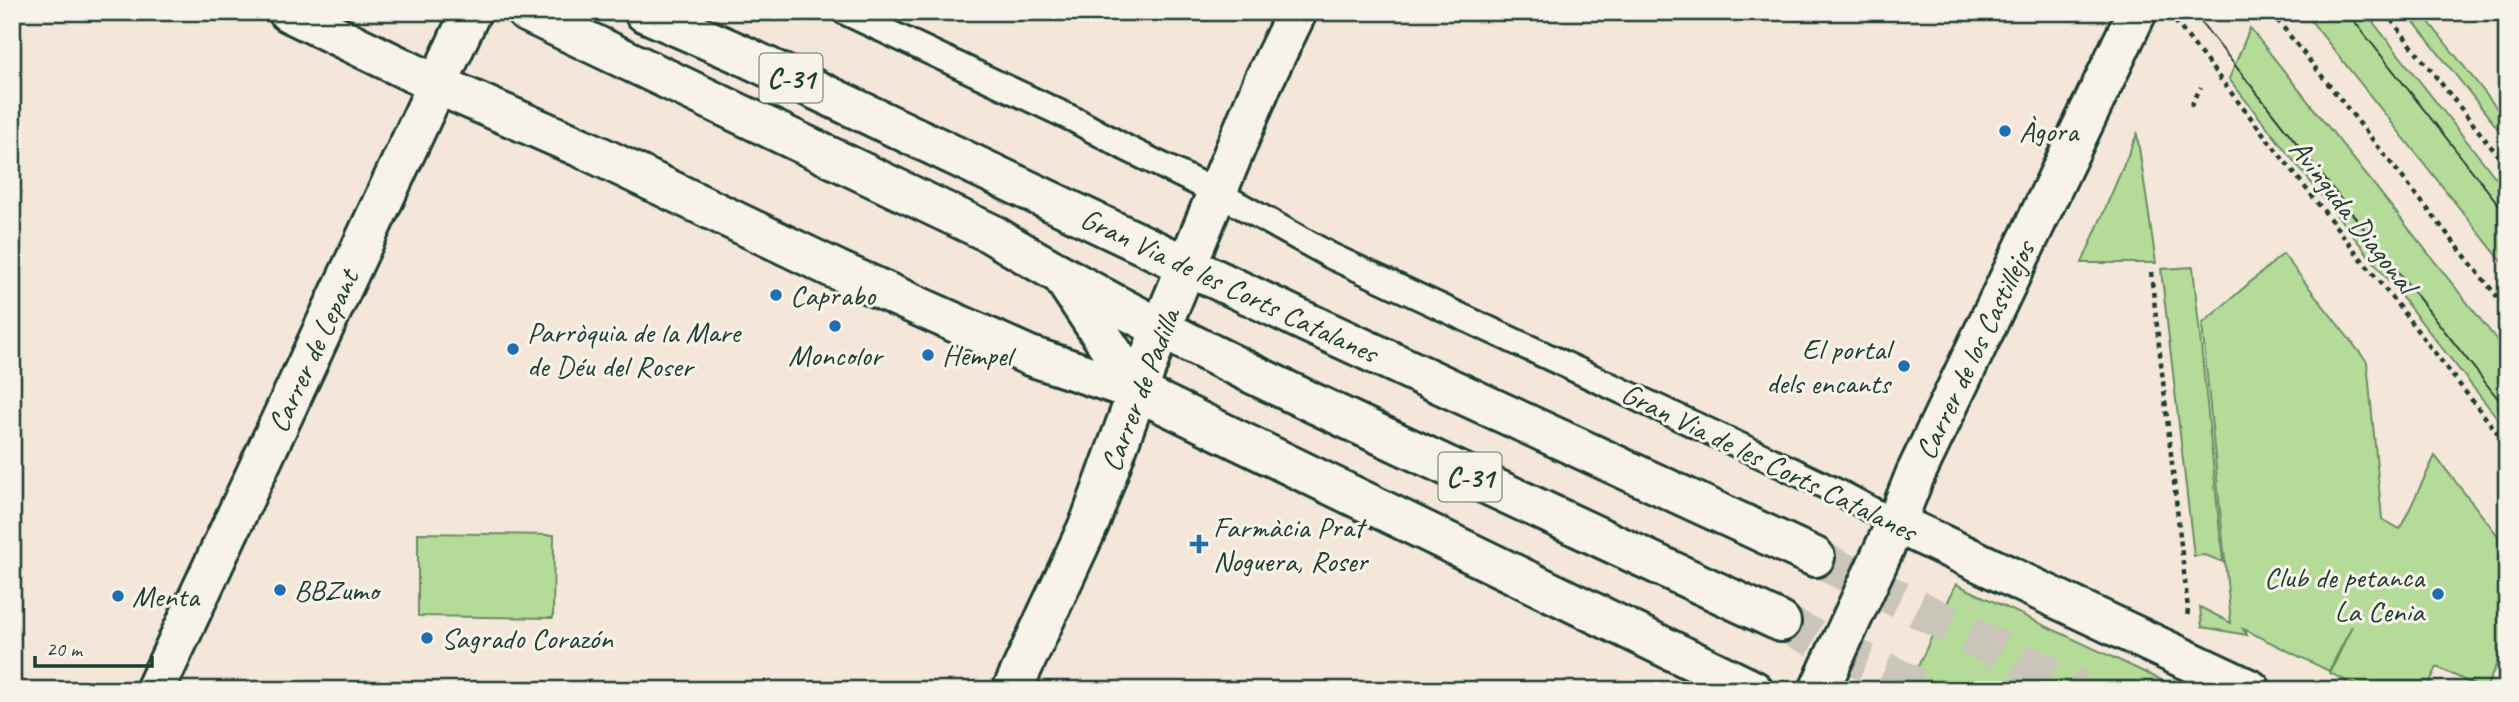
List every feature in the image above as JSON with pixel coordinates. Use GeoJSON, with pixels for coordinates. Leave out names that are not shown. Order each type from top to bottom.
{"type":"FeatureCollection","features":[{"type":"Feature","properties":{"kind":"street"},"geometry":{"type":"LineString","coordinates":[[288,12],[438,85],[589,151],[837,270],[1030,356],[1139,392],[1753,690]]}},
{"type":"Feature","properties":{"kind":"street","name":"Carrer de Lepant"},"geometry":{"type":"LineString","coordinates":[[155,690],[471,12]]}},
{"type":"Feature","properties":{"kind":"street","name":"C-31"},"geometry":{"type":"LineString","coordinates":[[526,12],[990,233],[1160,330],[1781,622]]}},
{"type":"Feature","properties":{"kind":"street","name":"Gran Via de les Corts Catalanes"},"geometry":{"type":"LineString","coordinates":[[644,12],[751,59],[1188,266],[1815,557]]}},
{"type":"Feature","properties":{"kind":"street","name":"Carrer de Padilla"},"geometry":{"type":"LineString","coordinates":[[1012,690],[1090,523],[1160,330],[1216,191],[1263,82],[1297,12]]}},
{"type":"Feature","properties":{"kind":"street","name":"Carrer de los Castillejos"},"geometry":{"type":"LineString","coordinates":[[1819,690],[1896,523],[1915,475],[2137,12]]}},
{"type":"Feature","properties":{"kind":"street"},"geometry":{"type":"LineString","coordinates":[[1062,276],[1139,392]]}},
{"type":"Feature","properties":{"kind":"street","name":"Gran Via de les Corts Catalanes"},"geometry":{"type":"LineString","coordinates":[[1896,523],[2251,690]]}},
{"type":"Feature","properties":{"kind":"lane","name":"Gran Via de les Corts Catalanes"},"geometry":{"type":"LineString","coordinates":[[845,12],[1075,120],[1216,191],[1331,256],[1762,456],[1896,523]]}},
{"type":"Feature","properties":{"kind":"path","name":"Avinguda Diagonal"},"geometry":{"type":"LineString","coordinates":[[2168,12],[2507,445]]}},
{"type":"Feature","properties":{"kind":"path","name":"Avinguda Diagonal"},"geometry":{"type":"LineString","coordinates":[[2271,12],[2507,309]]}},
{"type":"Feature","properties":{"kind":"path"},"geometry":{"type":"LineString","coordinates":[[2385,12],[2507,167]]}},
{"type":"Feature","properties":{"kind":"path"},"geometry":{"type":"LineString","coordinates":[[2191,106],[2201,87]]}},
{"type":"Feature","properties":{"kind":"path"},"geometry":{"type":"LineString","coordinates":[[2151,272],[2188,609]]}},
{"type":"Feature","properties":{"kind":"green space"},"geometry":{"type":"Polygon","coordinates":[[[2304,12],[2365,12],[2507,192],[2507,268],[2304,12]]]}},
{"type":"Feature","properties":{"kind":"green space"},"geometry":{"type":"Polygon","coordinates":[[[2406,12],[2421,12],[2507,121],[2507,140],[2406,12]]]}},
{"type":"Feature","properties":{"kind":"green space"},"geometry":{"type":"Polygon","coordinates":[[[2250,28],[2507,353],[2507,430],[2229,79],[2250,28]]]}},
{"type":"Feature","properties":{"kind":"green space"},"geometry":{"type":"Polygon","coordinates":[[[2137,134],[2156,263],[2082,263],[2137,134]]]}},
{"type":"Feature","properties":{"kind":"green space"},"geometry":{"type":"Polygon","coordinates":[[[2283,254],[2367,362],[2382,519],[2400,529],[2435,456],[2507,547],[2507,642],[2485,690],[2437,667],[2426,690],[2365,690],[2330,673],[2352,626],[2329,671],[2243,629],[2247,635],[2202,627],[2200,607],[2231,623],[2202,324],[2283,254]]]}},
{"type":"Feature","properties":{"kind":"green space"},"geometry":{"type":"Polygon","coordinates":[[[2193,267],[2223,562],[2205,555],[2194,556],[2161,269],[2193,267]]]}},
{"type":"Feature","properties":{"kind":"green space"},"geometry":{"type":"Polygon","coordinates":[[[418,533],[554,535],[553,618],[418,616],[418,533]]]}},
{"type":"Feature","properties":{"kind":"green space"},"geometry":{"type":"Polygon","coordinates":[[[1956,584],[2172,685],[2170,690],[1907,690],[1956,584]]]}},
{"type":"Feature","properties":{"kind":"tunnel"},"geometry":{"type":"LineString","coordinates":[[1815,557],[2079,690]]}},
{"type":"Feature","properties":{"kind":"tunnel"},"geometry":{"type":"LineString","coordinates":[[1781,622],[1924,690]]}},
{"type":"Feature","properties":{"kind":"tram line"},"geometry":{"type":"LineString","coordinates":[[2193,12],[2507,410]]}},
{"type":"Feature","properties":{"kind":"tram line"},"geometry":{"type":"LineString","coordinates":[[2347,12],[2507,215]]}},
{"type":"Feature","properties":{"kind":"place","name":"Àgora"},"geometry":{"type":"Point","coordinates":[2005,131]}},
{"type":"Feature","properties":{"kind":"place","name":"Caprabo"},"geometry":{"type":"Point","coordinates":[776,295]}},
{"type":"Feature","properties":{"kind":"place","name":"Moncolor"},"geometry":{"type":"Point","coordinates":[835,326]}},
{"type":"Feature","properties":{"kind":"place","name":"Parròquia de la Mare de Déu del Roser"},"geometry":{"type":"Point","coordinates":[513,349]}},
{"type":"Feature","properties":{"kind":"place","name":"Hempel"},"geometry":{"type":"Point","coordinates":[928,355]}},
{"type":"Feature","properties":{"kind":"place","name":"El portal dels encants"},"geometry":{"type":"Point","coordinates":[1904,366]}},
{"type":"Feature","properties":{"kind":"place","name":"Farmàcia Prat Noguera, Roser"},"geometry":{"type":"Point","coordinates":[1199,544]}},
{"type":"Feature","properties":{"kind":"place","name":"BBZumo"},"geometry":{"type":"Point","coordinates":[280,590]}},
{"type":"Feature","properties":{"kind":"place","name":"Club de petanca La Cenia"},"geometry":{"type":"Point","coordinates":[2438,594]}},
{"type":"Feature","properties":{"kind":"place","name":"Menta"},"geometry":{"type":"Point","coordinates":[118,596]}},
{"type":"Feature","properties":{"kind":"place","name":"Sagrado Corazón"},"geometry":{"type":"Point","coordinates":[427,638]}}]}
